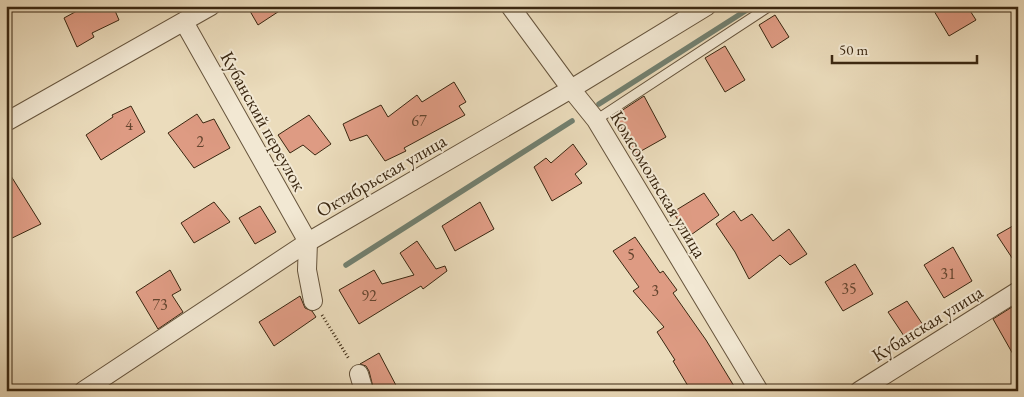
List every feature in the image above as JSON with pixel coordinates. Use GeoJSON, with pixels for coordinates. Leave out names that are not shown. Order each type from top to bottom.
{"type":"FeatureCollection","features":[{"type":"Feature","properties":{"kind":"street"},"geometry":{"type":"LineString","coordinates":[[6,122],[211,6]]}},
{"type":"Feature","properties":{"kind":"street","name":"Комсомольская улица"},"geometry":{"type":"LineString","coordinates":[[510,6],[596,120],[759,391]]}},
{"type":"Feature","properties":{"kind":"street","name":"Октябрьская улица"},"geometry":{"type":"LineString","coordinates":[[82,391],[308,242],[571,89],[707,6]]}},
{"type":"Feature","properties":{"kind":"street","name":"Кубанский переулок"},"geometry":{"type":"LineString","coordinates":[[184,22],[308,242]]}},
{"type":"Feature","properties":{"kind":"street"},"geometry":{"type":"LineString","coordinates":[[308,242],[307,270],[313,301]]}},
{"type":"Feature","properties":{"kind":"street","name":"Кубанская улица"},"geometry":{"type":"LineString","coordinates":[[859,391],[1018,291]]}},
{"type":"Feature","properties":{"kind":"lane"},"geometry":{"type":"LineString","coordinates":[[596,120],[770,6]]}},
{"type":"Feature","properties":{"kind":"path"},"geometry":{"type":"LineString","coordinates":[[313,301],[361,382]]}},
{"type":"Feature","properties":{"kind":"building"},"geometry":{"type":"Polygon","coordinates":[[[86,6],[113,6],[119,20],[92,33],[94,37],[77,47],[64,18],[86,6]]]}},
{"type":"Feature","properties":{"kind":"building"},"geometry":{"type":"Polygon","coordinates":[[[247,6],[287,6],[258,25],[247,6]]]}},
{"type":"Feature","properties":{"kind":"building"},"geometry":{"type":"Polygon","coordinates":[[[931,6],[967,6],[976,20],[949,36],[931,6]]]}},
{"type":"Feature","properties":{"kind":"building"},"geometry":{"type":"Polygon","coordinates":[[[775,15],[789,37],[772,48],[759,25],[775,15]]]}},
{"type":"Feature","properties":{"kind":"building"},"geometry":{"type":"Polygon","coordinates":[[[725,46],[745,80],[725,92],[705,58],[725,46]]]}},
{"type":"Feature","properties":{"kind":"building"},"geometry":{"type":"Polygon","coordinates":[[[454,82],[466,102],[459,106],[465,115],[404,148],[406,151],[385,161],[367,135],[350,141],[343,124],[381,105],[388,117],[417,95],[422,102],[454,82]]]}},
{"type":"Feature","properties":{"kind":"building"},"geometry":{"type":"Polygon","coordinates":[[[644,96],[666,137],[634,155],[615,115],[644,96]]]}},
{"type":"Feature","properties":{"kind":"building"},"geometry":{"type":"Polygon","coordinates":[[[131,106],[145,132],[101,160],[86,135],[113,117],[112,115],[131,106]]]}},
{"type":"Feature","properties":{"kind":"building"},"geometry":{"type":"Polygon","coordinates":[[[197,114],[203,123],[214,119],[230,148],[194,168],[168,133],[197,114]]]}},
{"type":"Feature","properties":{"kind":"building"},"geometry":{"type":"Polygon","coordinates":[[[309,115],[331,144],[315,155],[303,145],[290,153],[278,135],[309,115]]]}},
{"type":"Feature","properties":{"kind":"building"},"geometry":{"type":"Polygon","coordinates":[[[573,144],[587,164],[575,174],[582,183],[552,201],[534,167],[546,158],[551,163],[573,144]]]}},
{"type":"Feature","properties":{"kind":"building"},"geometry":{"type":"Polygon","coordinates":[[[6,168],[41,224],[6,241],[6,168]]]}},
{"type":"Feature","properties":{"kind":"building"},"geometry":{"type":"Polygon","coordinates":[[[704,193],[719,215],[688,237],[673,212],[704,193]]]}},
{"type":"Feature","properties":{"kind":"building"},"geometry":{"type":"Polygon","coordinates":[[[214,202],[230,222],[194,243],[181,223],[214,202]]]}},
{"type":"Feature","properties":{"kind":"building"},"geometry":{"type":"Polygon","coordinates":[[[480,202],[494,229],[455,251],[442,226],[480,202]]]}},
{"type":"Feature","properties":{"kind":"building"},"geometry":{"type":"Polygon","coordinates":[[[260,206],[276,232],[255,244],[239,218],[260,206]]]}},
{"type":"Feature","properties":{"kind":"building"},"geometry":{"type":"Polygon","coordinates":[[[734,211],[741,221],[752,214],[773,241],[789,229],[807,254],[790,265],[780,255],[749,279],[735,252],[716,224],[734,211]]]}},
{"type":"Feature","properties":{"kind":"building"},"geometry":{"type":"Polygon","coordinates":[[[1018,223],[1018,267],[997,235],[1018,223]]]}},
{"type":"Feature","properties":{"kind":"building"},"geometry":{"type":"Polygon","coordinates":[[[635,237],[660,273],[663,271],[677,290],[673,293],[706,340],[737,391],[691,391],[673,361],[675,360],[657,332],[664,327],[633,291],[639,287],[613,251],[635,237]]]}},
{"type":"Feature","properties":{"kind":"building"},"geometry":{"type":"Polygon","coordinates":[[[417,241],[436,269],[445,266],[447,271],[423,289],[421,286],[359,324],[339,290],[374,270],[382,284],[414,275],[400,253],[417,241]]]}},
{"type":"Feature","properties":{"kind":"building"},"geometry":{"type":"Polygon","coordinates":[[[953,247],[972,281],[944,298],[924,265],[953,247]]]}},
{"type":"Feature","properties":{"kind":"building"},"geometry":{"type":"Polygon","coordinates":[[[855,264],[873,294],[843,311],[825,282],[855,264]]]}},
{"type":"Feature","properties":{"kind":"building"},"geometry":{"type":"Polygon","coordinates":[[[170,270],[181,290],[172,295],[183,312],[158,329],[136,292],[170,270]]]}},
{"type":"Feature","properties":{"kind":"building"},"geometry":{"type":"Polygon","coordinates":[[[300,296],[305,308],[312,311],[316,317],[274,346],[259,322],[300,296]]]}},
{"type":"Feature","properties":{"kind":"building"},"geometry":{"type":"Polygon","coordinates":[[[907,301],[923,325],[904,336],[888,312],[907,301]]]}},
{"type":"Feature","properties":{"kind":"building"},"geometry":{"type":"Polygon","coordinates":[[[1012,307],[1018,316],[1018,363],[993,319],[1012,307]]]}},
{"type":"Feature","properties":{"kind":"building"},"geometry":{"type":"Polygon","coordinates":[[[379,353],[399,391],[374,391],[369,371],[366,366],[360,364],[379,353]]]}},
{"type":"Feature","properties":{"kind":"waterway"},"geometry":{"type":"LineString","coordinates":[[599,104],[753,6]]}},
{"type":"Feature","properties":{"kind":"waterway"},"geometry":{"type":"LineString","coordinates":[[346,265],[572,121]]}}]}
